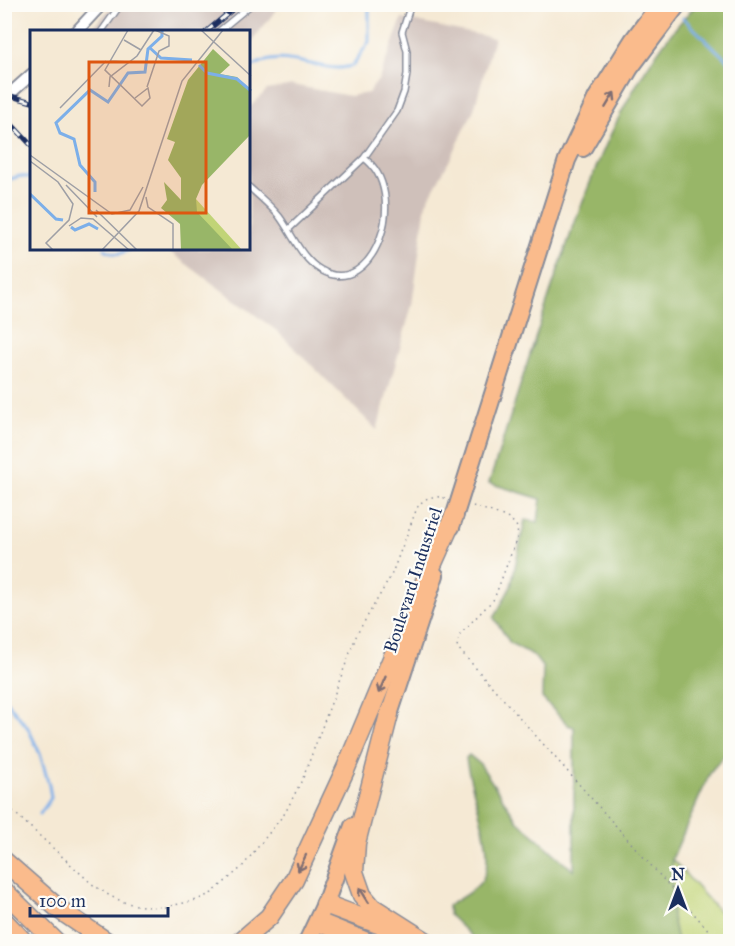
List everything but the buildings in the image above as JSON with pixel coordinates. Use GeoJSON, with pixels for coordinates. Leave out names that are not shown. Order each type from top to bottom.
{"type":"FeatureCollection","features":[{"type":"Feature","properties":{"kind":"highway","name":"Boulevard Industriel"},"geometry":{"type":"LineString","coordinates":[[307,942],[326,904],[350,838],[547,228],[560,178],[589,112],[628,48],[660,4]]}},
{"type":"Feature","properties":{"kind":"highway","name":"Boulevard Industriel"},"geometry":{"type":"LineString","coordinates":[[547,228],[582,151],[602,114],[635,61],[678,4]]}},
{"type":"Feature","properties":{"kind":"highway"},"geometry":{"type":"LineString","coordinates":[[240,942],[269,917],[294,880],[351,757],[454,516]]}},
{"type":"Feature","properties":{"kind":"highway"},"geometry":{"type":"LineString","coordinates":[[389,714],[356,843],[354,872],[362,895],[372,908],[427,942]]}},
{"type":"Feature","properties":{"kind":"highway"},"geometry":{"type":"LineString","coordinates":[[4,861],[75,921],[107,942]]}},
{"type":"Feature","properties":{"kind":"highway"},"geometry":{"type":"LineString","coordinates":[[7,894],[56,942]]}},
{"type":"Feature","properties":{"kind":"highway"},"geometry":{"type":"LineString","coordinates":[[7,894],[64,942]]}},
{"type":"Feature","properties":{"kind":"highway"},"geometry":{"type":"LineString","coordinates":[[326,904],[421,942]]}},
{"type":"Feature","properties":{"kind":"highway"},"geometry":{"type":"LineString","coordinates":[[4,921],[24,942]]}},
{"type":"Feature","properties":{"kind":"highway"},"geometry":{"type":"LineString","coordinates":[[318,922],[367,942]]}},
{"type":"Feature","properties":{"kind":"street"},"geometry":{"type":"LineString","coordinates":[[78,30],[102,4]]}},
{"type":"Feature","properties":{"kind":"street"},"geometry":{"type":"LineString","coordinates":[[4,99],[30,76]]}},
{"type":"Feature","properties":{"kind":"lane"},"geometry":{"type":"LineString","coordinates":[[102,30],[121,4]]}},
{"type":"Feature","properties":{"kind":"lane"},"geometry":{"type":"LineString","coordinates":[[221,30],[252,4]]}},
{"type":"Feature","properties":{"kind":"lane"},"geometry":{"type":"LineString","coordinates":[[289,229],[363,158],[397,111],[404,92],[407,74],[402,32],[411,4]]}},
{"type":"Feature","properties":{"kind":"lane"},"geometry":{"type":"LineString","coordinates":[[250,188],[276,212],[302,252],[319,269],[333,276],[343,276],[360,269],[373,253],[383,231],[387,214],[384,189],[378,175],[370,163],[363,158]]}},
{"type":"Feature","properties":{"kind":"shaded area"},"geometry":{"type":"Polygon","coordinates":[[[113,5],[280,5],[250,44],[250,30],[90,30],[113,5]]]}},
{"type":"Feature","properties":{"kind":"shaded area"},"geometry":{"type":"Polygon","coordinates":[[[402,19],[494,38],[474,109],[426,203],[412,305],[377,430],[277,331],[167,250],[250,250],[250,107],[267,90],[292,85],[350,96],[368,93],[379,79],[402,19]]]}},
{"type":"Feature","properties":{"kind":"green space"},"geometry":{"type":"Polygon","coordinates":[[[697,4],[730,5],[730,749],[711,771],[672,859],[672,917],[677,941],[476,941],[449,915],[448,906],[479,884],[485,873],[487,859],[486,842],[468,771],[466,758],[469,755],[480,764],[517,820],[574,871],[574,727],[568,725],[542,698],[543,668],[533,655],[510,643],[494,618],[511,586],[525,520],[538,522],[541,499],[489,483],[554,282],[602,153],[617,121],[652,60],[697,4]]]}},
{"type":"Feature","properties":{"kind":"green space"},"geometry":{"type":"Polygon","coordinates":[[[672,859],[730,924],[730,941],[639,942],[672,859]]]}},
{"type":"Feature","properties":{"kind":"waterway"},"geometry":{"type":"LineString","coordinates":[[250,68],[259,63],[281,59],[326,67],[352,66],[369,42],[369,4]]}},
{"type":"Feature","properties":{"kind":"waterway"},"geometry":{"type":"LineString","coordinates":[[683,18],[730,63]]}},
{"type":"Feature","properties":{"kind":"waterway"},"geometry":{"type":"LineString","coordinates":[[4,181],[20,176],[30,178]]}},
{"type":"Feature","properties":{"kind":"waterway"},"geometry":{"type":"LineString","coordinates":[[107,250],[118,254],[128,250]]}},
{"type":"Feature","properties":{"kind":"waterway"},"geometry":{"type":"LineString","coordinates":[[4,698],[28,728],[40,754],[51,798],[40,814]]}},
{"type":"Feature","properties":{"kind":"railway"},"geometry":{"type":"LineString","coordinates":[[208,30],[239,4]]}},
{"type":"Feature","properties":{"kind":"railway"},"geometry":{"type":"LineString","coordinates":[[4,94],[30,101]]}},
{"type":"Feature","properties":{"kind":"railway"},"geometry":{"type":"LineString","coordinates":[[4,116],[30,144]]}}]}
